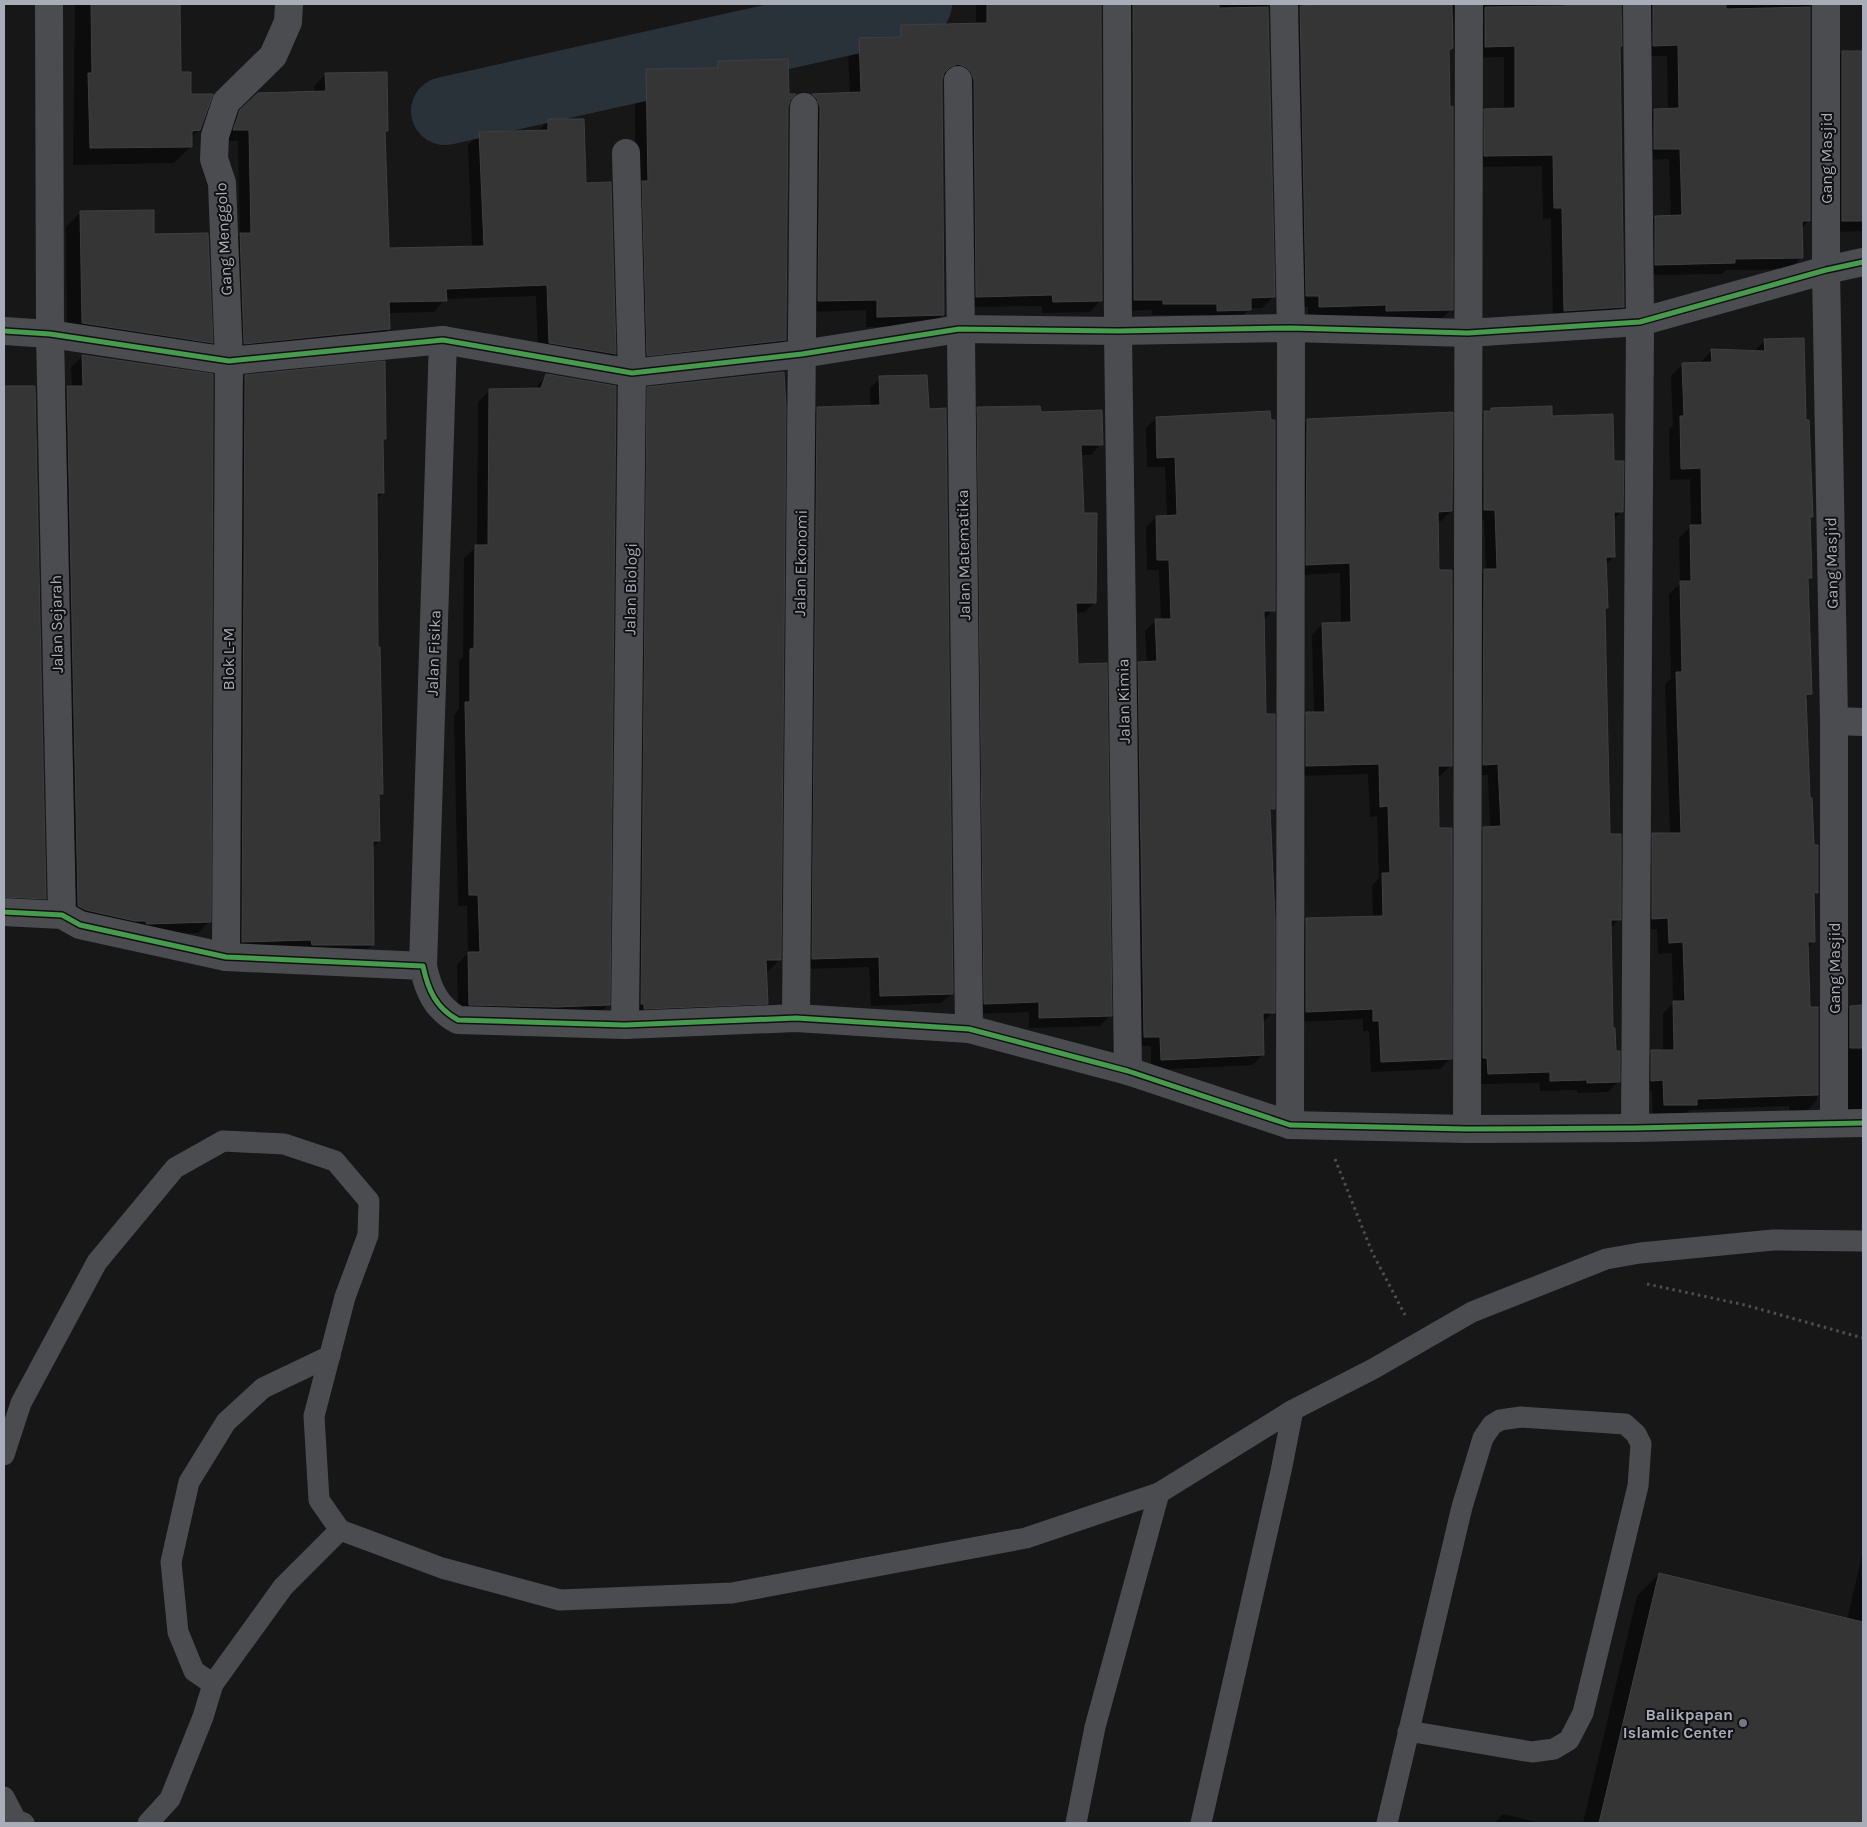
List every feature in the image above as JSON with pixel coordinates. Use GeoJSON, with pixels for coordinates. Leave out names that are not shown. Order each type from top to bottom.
{"type":"FeatureCollection","features":[{"type":"Feature","properties":{"kind":"street","name":"Jalan Sejarah"},"geometry":{"type":"LineString","coordinates":[[50,4],[50,334],[62,915]]}},
{"type":"Feature","properties":{"kind":"street"},"geometry":{"type":"LineString","coordinates":[[1284,4],[1291,328],[1290,1125]]}},
{"type":"Feature","properties":{"kind":"street"},"geometry":{"type":"LineString","coordinates":[[1467,1129],[1469,4]]}},
{"type":"Feature","properties":{"kind":"street"},"geometry":{"type":"LineString","coordinates":[[1635,1128],[1640,322],[1637,4]]}},
{"type":"Feature","properties":{"kind":"street","name":"Gang Masjid"},"geometry":{"type":"LineString","coordinates":[[1826,4],[1826,270],[1834,721],[1834,1122]]}},
{"type":"Feature","properties":{"kind":"street","name":"Jalan Kimia"},"geometry":{"type":"LineString","coordinates":[[1117,8],[1118,331],[1128,1071]]}},
{"type":"Feature","properties":{"kind":"street","name":"Gang Menggolo"},"geometry":{"type":"LineString","coordinates":[[229,361],[222,183],[214,159],[215,136],[226,102],[273,56],[288,13]]}},
{"type":"Feature","properties":{"kind":"street","name":"Jalan Matematika"},"geometry":{"type":"LineString","coordinates":[[958,80],[969,1029]]}},
{"type":"Feature","properties":{"kind":"street","name":"Jalan Ekonomi"},"geometry":{"type":"LineString","coordinates":[[796,1018],[804,107]]}},
{"type":"Feature","properties":{"kind":"street","name":"Jalan Biologi"},"geometry":{"type":"LineString","coordinates":[[625,1025],[632,373],[626,153]]}},
{"type":"Feature","properties":{"kind":"street"},"geometry":{"type":"LineString","coordinates":[[4,331],[50,334],[229,361],[443,340],[632,373],[802,354],[960,329],[1118,331],[1291,328],[1468,333],[1640,322],[1826,270],[1863,262]]}},
{"type":"Feature","properties":{"kind":"street","name":"Jalan Fisika"},"geometry":{"type":"LineString","coordinates":[[443,340],[423,966],[428,987],[434,998],[444,1012],[458,1020],[625,1025],[796,1018],[969,1029],[1128,1071],[1290,1125],[1467,1129],[1635,1128],[1834,1122],[1863,1123]]}},
{"type":"Feature","properties":{"kind":"street","name":"Blok L-M"},"geometry":{"type":"LineString","coordinates":[[226,956],[229,361]]}},
{"type":"Feature","properties":{"kind":"street"},"geometry":{"type":"LineString","coordinates":[[1834,721],[1863,722]]}},
{"type":"Feature","properties":{"kind":"street"},"geometry":{"type":"LineString","coordinates":[[4,912],[62,915],[80,925],[226,956],[423,966]]}},
{"type":"Feature","properties":{"kind":"lane"},"geometry":{"type":"LineString","coordinates":[[4,1455],[21,1403],[97,1262],[175,1168],[223,1141],[284,1144],[335,1161],[369,1201],[368,1235],[345,1297],[314,1416],[320,1500],[340,1530],[442,1568],[560,1600],[732,1593],[1026,1538],[1159,1493],[1293,1410],[1373,1369],[1472,1312],[1606,1259],[1640,1253],[1773,1240],[1863,1241]]}},
{"type":"Feature","properties":{"kind":"lane"},"geometry":{"type":"LineString","coordinates":[[213,1684],[194,1671],[178,1632],[171,1562],[189,1482],[226,1422],[262,1388],[330,1356]]}},
{"type":"Feature","properties":{"kind":"lane"},"geometry":{"type":"LineString","coordinates":[[1201,1823],[1281,1471],[1293,1410]]}},
{"type":"Feature","properties":{"kind":"lane"},"geometry":{"type":"LineString","coordinates":[[1387,1823],[1408,1732],[1462,1507],[1483,1438],[1492,1425],[1500,1420],[1521,1417],[1625,1424],[1636,1434],[1641,1444],[1638,1486],[1583,1713],[1569,1740],[1554,1750],[1532,1752],[1408,1732]]}},
{"type":"Feature","properties":{"kind":"lane"},"geometry":{"type":"LineString","coordinates":[[1076,1823],[1095,1727],[1159,1493]]}},
{"type":"Feature","properties":{"kind":"lane"},"geometry":{"type":"LineString","coordinates":[[148,1823],[170,1799],[203,1717],[213,1684],[283,1587],[340,1530]]}},
{"type":"Feature","properties":{"kind":"lane"},"geometry":{"type":"LineString","coordinates":[[4,1797],[16,1820],[24,1823]]}},
{"type":"Feature","properties":{"kind":"path"},"geometry":{"type":"LineString","coordinates":[[1326,1126],[1338,1170],[1372,1252],[1420,1342]]}},
{"type":"Feature","properties":{"kind":"path"},"geometry":{"type":"LineString","coordinates":[[1606,1259],[1652,1287],[1745,1306],[1863,1338]]}},
{"type":"Feature","properties":{"kind":"building"},"geometry":{"type":"Polygon","coordinates":[[[91,4],[180,4],[181,72],[191,72],[191,94],[213,94],[200,130],[192,131],[192,147],[90,148],[88,73],[92,73],[91,4]]]}},
{"type":"Feature","properties":{"kind":"building"},"geometry":{"type":"Polygon","coordinates":[[[987,4],[1101,4],[1102,301],[1053,302],[1052,295],[976,297],[974,80],[971,72],[966,67],[958,64],[950,67],[944,73],[942,80],[944,315],[877,317],[877,300],[818,301],[820,107],[817,99],[812,94],[861,92],[859,38],[901,37],[901,25],[987,23],[987,4]]]}},
{"type":"Feature","properties":{"kind":"building"},"geometry":{"type":"Polygon","coordinates":[[[1133,4],[1219,4],[1219,8],[1268,7],[1275,297],[1251,298],[1251,310],[1217,311],[1217,304],[1163,304],[1163,300],[1134,300],[1133,4]]]}},
{"type":"Feature","properties":{"kind":"building"},"geometry":{"type":"Polygon","coordinates":[[[1323,4],[1452,4],[1453,48],[1449,50],[1450,107],[1453,106],[1453,310],[1386,311],[1386,305],[1319,307],[1319,296],[1306,296],[1300,6],[1323,4]]]}},
{"type":"Feature","properties":{"kind":"building"},"geometry":{"type":"Polygon","coordinates":[[[1566,4],[1621,4],[1624,307],[1564,311],[1562,208],[1554,208],[1553,155],[1484,156],[1484,109],[1515,108],[1515,46],[1485,47],[1485,7],[1566,6],[1566,4]]]}},
{"type":"Feature","properties":{"kind":"building"},"geometry":{"type":"Polygon","coordinates":[[[1653,4],[1726,4],[1726,9],[1810,7],[1810,221],[1802,221],[1803,258],[1735,259],[1735,263],[1655,265],[1655,216],[1682,215],[1680,149],[1654,149],[1654,109],[1679,108],[1678,45],[1653,46],[1653,4]]]}},
{"type":"Feature","properties":{"kind":"building"},"geometry":{"type":"Polygon","coordinates":[[[1842,51],[1863,51],[1863,221],[1842,221],[1842,51]]]}},
{"type":"Feature","properties":{"kind":"building"},"geometry":{"type":"Polygon","coordinates":[[[788,59],[789,94],[796,94],[790,100],[788,107],[786,340],[647,356],[642,181],[648,181],[646,69],[718,68],[718,61],[788,59]]]}},
{"type":"Feature","properties":{"kind":"building"},"geometry":{"type":"Polygon","coordinates":[[[387,72],[388,131],[385,131],[389,248],[484,246],[479,132],[548,130],[548,119],[584,119],[586,183],[611,182],[616,354],[549,343],[547,285],[446,289],[447,301],[389,302],[390,329],[244,344],[240,233],[251,233],[249,130],[233,130],[240,110],[258,93],[326,91],[325,73],[387,72]]]}},
{"type":"Feature","properties":{"kind":"building"},"geometry":{"type":"Polygon","coordinates":[[[154,210],[154,234],[208,233],[213,343],[82,323],[80,211],[154,210]]]}},
{"type":"Feature","properties":{"kind":"building"},"geometry":{"type":"Polygon","coordinates":[[[1804,338],[1806,420],[1809,420],[1813,517],[1810,517],[1812,578],[1808,578],[1812,694],[1806,695],[1810,798],[1812,798],[1814,845],[1818,845],[1818,893],[1814,893],[1815,942],[1808,942],[1810,1007],[1818,1007],[1818,1095],[1697,1099],[1697,1105],[1664,1105],[1663,1080],[1651,1081],[1651,1050],[1674,1050],[1673,1001],[1685,1001],[1683,942],[1669,943],[1668,918],[1652,919],[1652,833],[1681,833],[1676,672],[1682,672],[1680,581],[1691,581],[1690,525],[1702,525],[1701,468],[1681,469],[1680,416],[1684,416],[1682,363],[1712,362],[1711,349],[1765,351],[1764,339],[1804,338]]]}},
{"type":"Feature","properties":{"kind":"building"},"geometry":{"type":"Polygon","coordinates":[[[82,355],[213,374],[211,922],[147,924],[145,921],[135,921],[86,910],[78,906],[67,386],[83,386],[82,355]]]}},
{"type":"Feature","properties":{"kind":"building"},"geometry":{"type":"Polygon","coordinates":[[[385,361],[386,439],[383,439],[384,493],[377,493],[378,647],[380,647],[383,794],[379,794],[380,841],[373,841],[374,945],[312,945],[311,940],[242,942],[245,375],[385,361]]]}},
{"type":"Feature","properties":{"kind":"building"},"geometry":{"type":"Polygon","coordinates":[[[784,372],[786,408],[781,960],[766,960],[768,1004],[644,1009],[644,1004],[641,1004],[647,387],[784,372]]]}},
{"type":"Feature","properties":{"kind":"building"},"geometry":{"type":"Polygon","coordinates":[[[546,374],[616,386],[610,1005],[557,1007],[469,1005],[468,952],[480,952],[478,895],[469,895],[465,702],[470,702],[470,649],[474,648],[475,545],[488,545],[489,389],[541,388],[546,374]]]}},
{"type":"Feature","properties":{"kind":"building"},"geometry":{"type":"Polygon","coordinates":[[[927,375],[929,409],[946,408],[953,994],[880,996],[879,957],[812,959],[817,407],[880,405],[879,376],[927,375]]]}},
{"type":"Feature","properties":{"kind":"building"},"geometry":{"type":"Polygon","coordinates":[[[4,386],[35,386],[46,899],[4,897],[4,386]]]}},
{"type":"Feature","properties":{"kind":"building"},"geometry":{"type":"Polygon","coordinates":[[[1040,406],[1041,412],[1102,410],[1103,445],[1081,445],[1084,513],[1097,513],[1096,603],[1076,603],[1078,664],[1107,663],[1112,1016],[1039,1018],[1039,1002],[984,1004],[977,407],[1040,406]]]}},
{"type":"Feature","properties":{"kind":"building"},"geometry":{"type":"Polygon","coordinates":[[[1552,406],[1552,416],[1613,414],[1614,461],[1624,461],[1623,512],[1614,512],[1615,557],[1606,557],[1608,608],[1605,608],[1610,834],[1621,834],[1621,920],[1611,920],[1613,1028],[1615,1028],[1616,1051],[1620,1051],[1620,1082],[1587,1083],[1587,1080],[1550,1081],[1550,1072],[1488,1074],[1487,1058],[1483,1058],[1483,827],[1501,826],[1498,764],[1483,765],[1484,569],[1497,569],[1495,510],[1484,510],[1484,411],[1491,411],[1491,408],[1552,406]]]}},
{"type":"Feature","properties":{"kind":"building"},"geometry":{"type":"Polygon","coordinates":[[[1270,411],[1271,420],[1275,420],[1275,611],[1264,611],[1266,714],[1275,714],[1275,809],[1270,809],[1275,918],[1275,1013],[1263,1013],[1264,1055],[1161,1060],[1160,1037],[1144,1037],[1138,662],[1157,661],[1155,619],[1171,619],[1169,560],[1157,560],[1156,516],[1177,515],[1175,457],[1157,458],[1156,417],[1270,411]]]}},
{"type":"Feature","properties":{"kind":"building"},"geometry":{"type":"Polygon","coordinates":[[[1453,412],[1452,511],[1438,512],[1439,570],[1452,570],[1452,766],[1438,766],[1439,828],[1452,828],[1452,1059],[1381,1062],[1379,1021],[1373,1021],[1373,1009],[1306,1012],[1306,918],[1383,916],[1382,873],[1390,873],[1388,806],[1380,807],[1379,764],[1306,766],[1306,712],[1325,712],[1322,623],[1351,622],[1350,563],[1306,565],[1307,419],[1453,412]]]}},
{"type":"Feature","properties":{"kind":"building"},"geometry":{"type":"Polygon","coordinates":[[[1863,1005],[1863,1048],[1850,1048],[1850,1006],[1863,1005]]]}},
{"type":"Feature","properties":{"kind":"building","name":"Balikpapan Islamic Center"},"geometry":{"type":"Polygon","coordinates":[[[1659,1573],[1863,1622],[1863,1823],[1599,1823],[1659,1573]]]}},
{"type":"Feature","properties":{"kind":"waterway"},"geometry":{"type":"LineString","coordinates":[[445,111],[918,4]]}},
{"type":"Feature","properties":{"kind":"cycle path"},"geometry":{"type":"LineString","coordinates":[[4,331],[50,334],[229,361],[443,340],[632,373],[802,354],[959,329],[1118,331],[1291,328],[1468,333],[1640,322],[1826,270],[1863,262]]}},
{"type":"Feature","properties":{"kind":"cycle path"},"geometry":{"type":"LineString","coordinates":[[4,912],[62,915],[80,925],[226,957],[423,966],[427,983],[434,998],[444,1010],[458,1020],[625,1025],[796,1018],[969,1029],[1128,1071],[1290,1125],[1467,1129],[1635,1128],[1863,1123]]}},
{"type":"Feature","properties":{"kind":"place","name":"Balikpapan Islamic Center"},"geometry":{"type":"Point","coordinates":[1743,1723]}}]}
